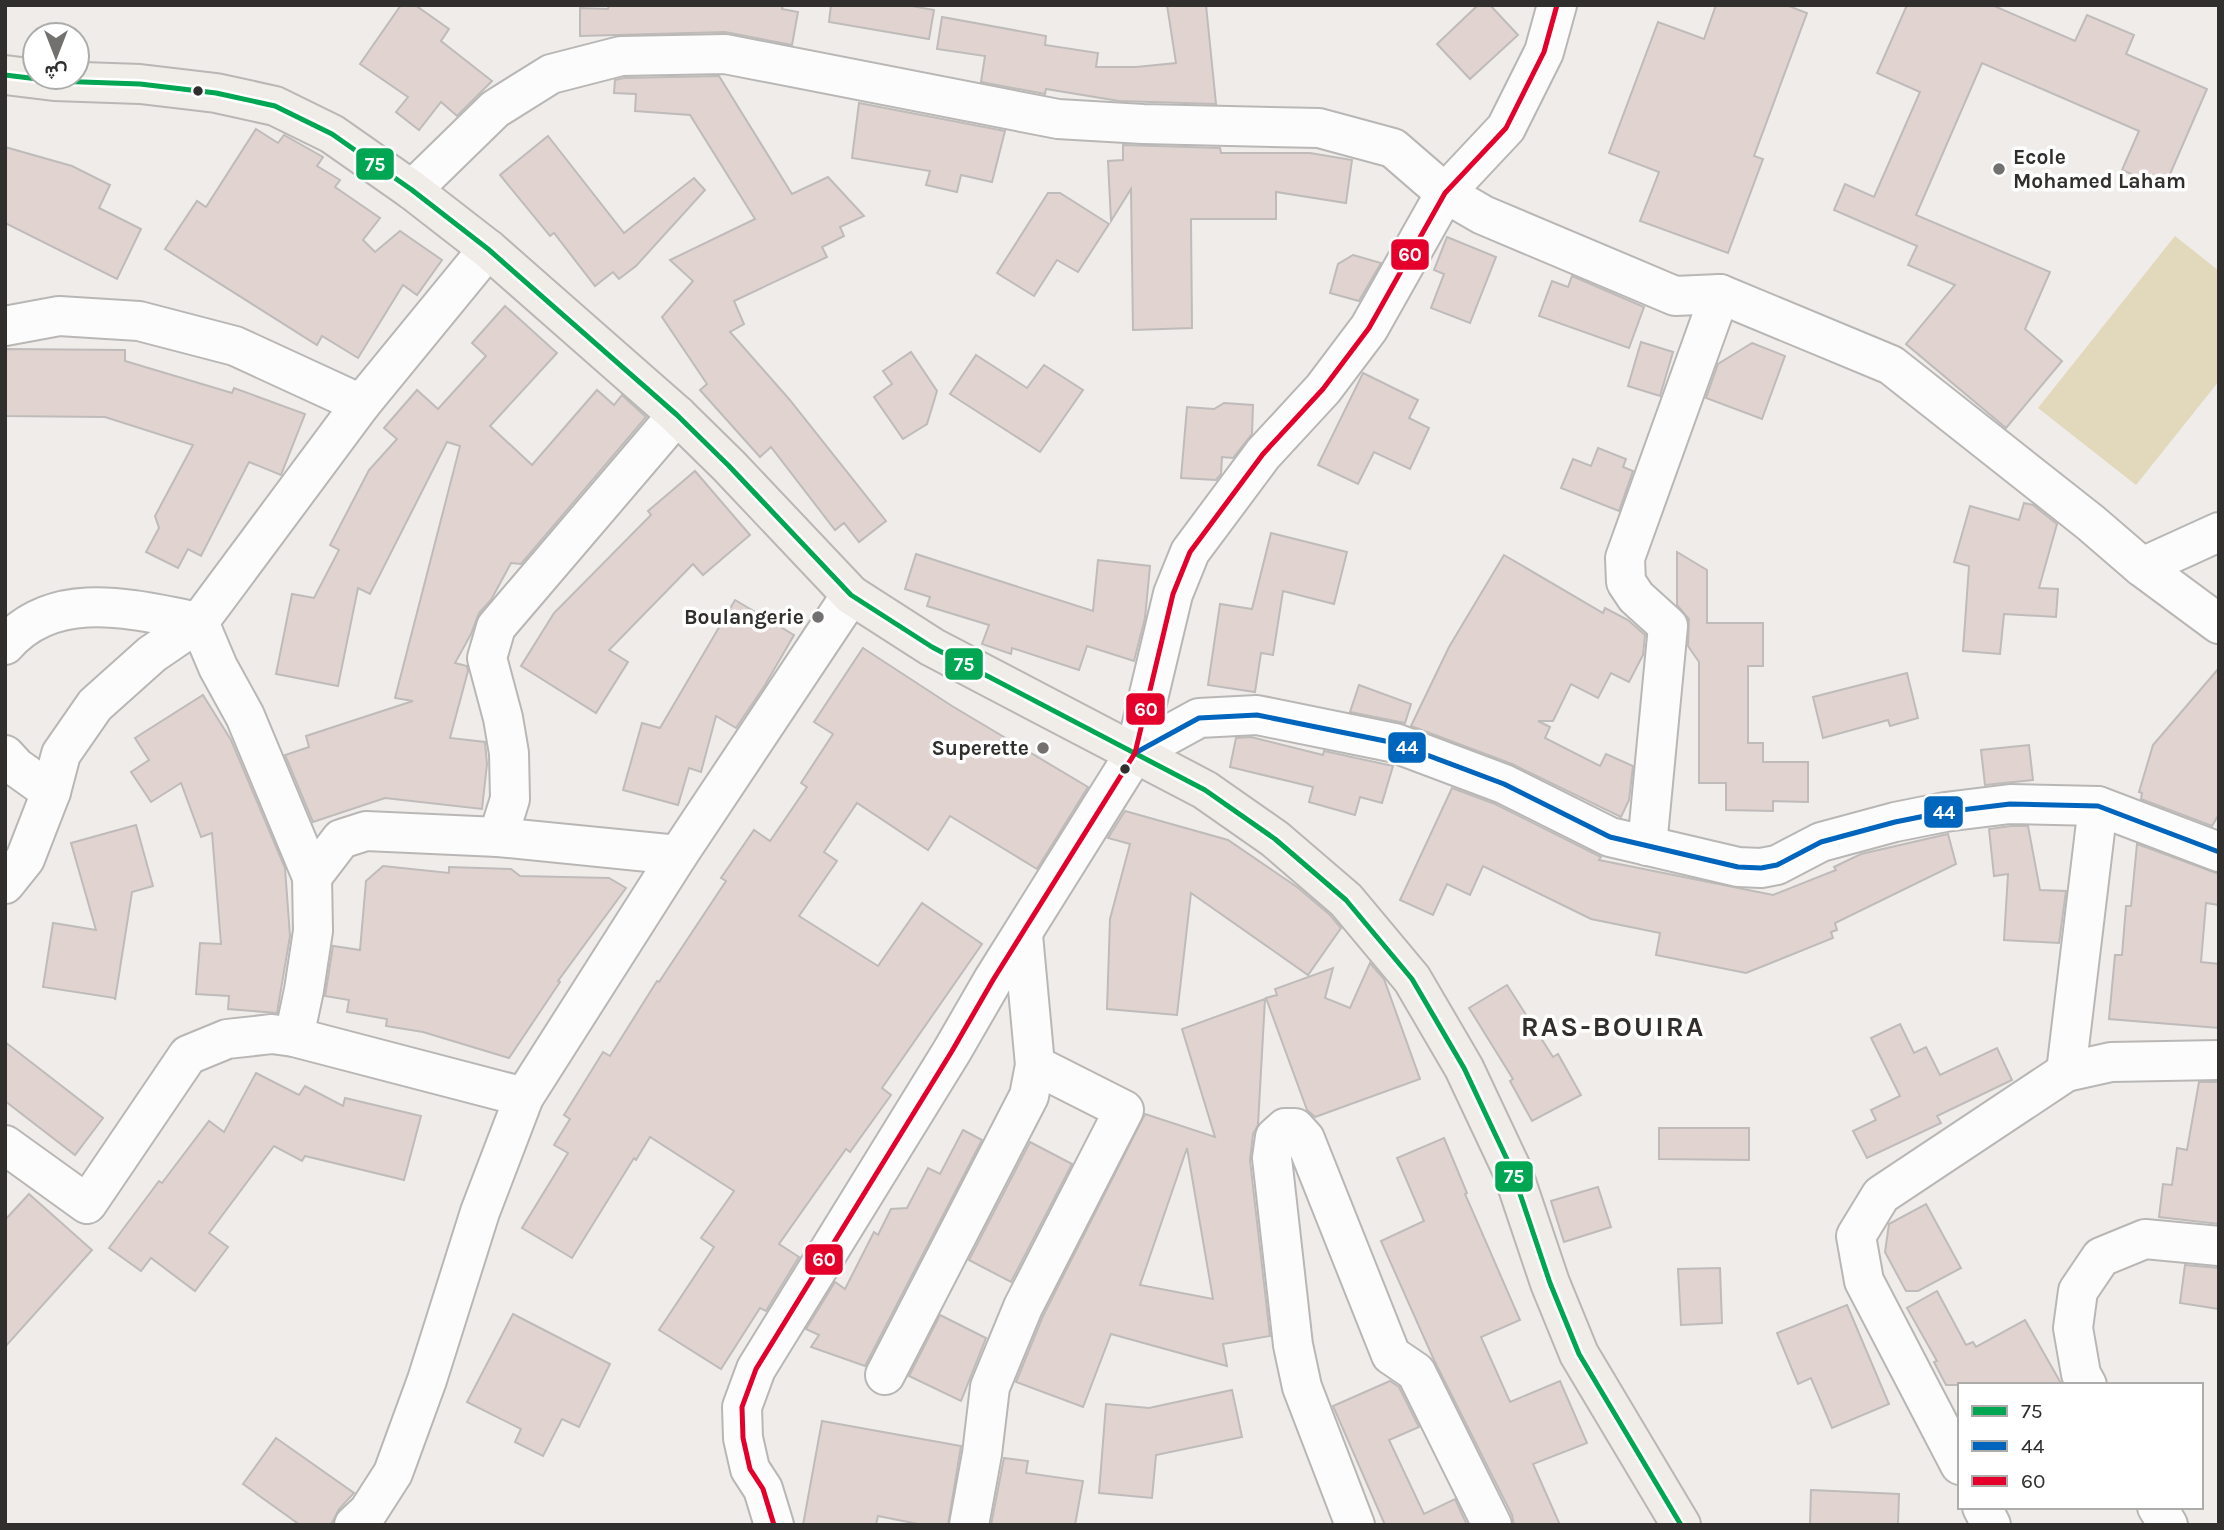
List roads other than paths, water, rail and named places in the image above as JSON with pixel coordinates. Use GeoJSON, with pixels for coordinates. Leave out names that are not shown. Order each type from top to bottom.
{"type":"FeatureCollection","features":[{"type":"Feature","properties":{"kind":"street"},"geometry":{"type":"LineString","coordinates":[[774,1525],[763,1489],[750,1469],[743,1438],[742,1407],[756,1369],[1135,753],[1173,594],[1190,552],[1263,454],[1323,389],[1369,328],[1445,193],[1506,128],[1544,52],[1557,5]]}},
{"type":"Feature","properties":{"kind":"street"},"geometry":{"type":"LineString","coordinates":[[412,190],[495,110],[551,74],[621,55],[724,54],[1058,119],[1195,126],[1319,128],[1393,148],[1445,193],[1483,215],[1675,296],[1720,295],[1891,365],[2091,523],[2142,567],[2219,624]]}},
{"type":"Feature","properties":{"kind":"street"},"geometry":{"type":"LineString","coordinates":[[5,75],[54,81],[140,84],[216,93],[275,106],[332,134],[412,190],[488,249],[677,415],[851,595],[932,647],[1205,790],[1275,839],[1346,900],[1412,979],[1464,1068],[1512,1170],[1550,1283],[1578,1354],[1681,1525]]}},
{"type":"Feature","properties":{"kind":"street"},"geometry":{"type":"LineString","coordinates":[[5,884],[25,859],[51,792],[61,754],[95,705],[152,654],[199,622],[362,404],[488,249]]}},
{"type":"Feature","properties":{"kind":"street"},"geometry":{"type":"LineString","coordinates":[[1647,846],[1668,626],[1636,597],[1626,582],[1625,558],[1720,295]]}},
{"type":"Feature","properties":{"kind":"street"},"geometry":{"type":"LineString","coordinates":[[5,326],[59,316],[139,321],[235,346],[362,404]]}},
{"type":"Feature","properties":{"kind":"street"},"geometry":{"type":"LineString","coordinates":[[498,837],[510,799],[509,753],[487,658],[496,627],[677,415]]}},
{"type":"Feature","properties":{"kind":"street"},"geometry":{"type":"LineString","coordinates":[[2142,567],[2219,532]]}},
{"type":"Feature","properties":{"kind":"street"},"geometry":{"type":"LineString","coordinates":[[354,1525],[368,1512],[393,1473],[427,1380],[480,1212],[524,1097],[678,855],[851,595]]}},
{"type":"Feature","properties":{"kind":"street"},"geometry":{"type":"LineString","coordinates":[[5,645],[16,632],[48,615],[87,606],[119,607],[199,622]]}},
{"type":"Feature","properties":{"kind":"street"},"geometry":{"type":"LineString","coordinates":[[199,622],[218,667],[245,716],[312,877],[313,931],[293,1037]]}},
{"type":"Feature","properties":{"kind":"street"},"geometry":{"type":"LineString","coordinates":[[1135,753],[1199,718],[1257,715],[1395,743],[1504,783],[1610,837],[1738,867],[1760,868],[1777,865],[1821,842],[1945,812],[2010,804],[2098,806],[2219,852]]}},
{"type":"Feature","properties":{"kind":"street"},"geometry":{"type":"LineString","coordinates":[[5,755],[16,767],[51,792]]}},
{"type":"Feature","properties":{"kind":"street"},"geometry":{"type":"LineString","coordinates":[[2066,1072],[2098,806]]}},
{"type":"Feature","properties":{"kind":"street"},"geometry":{"type":"LineString","coordinates":[[312,877],[341,839],[366,831],[498,837],[678,855]]}},
{"type":"Feature","properties":{"kind":"street"},"geometry":{"type":"LineString","coordinates":[[885,1375],[1029,1096],[1035,1065],[1023,935]]}},
{"type":"Feature","properties":{"kind":"street"},"geometry":{"type":"LineString","coordinates":[[5,1144],[87,1204],[188,1055],[227,1039],[272,1034],[293,1037],[524,1097]]}},
{"type":"Feature","properties":{"kind":"street"},"geometry":{"type":"LineString","coordinates":[[1958,1461],[1864,1281],[1856,1236],[1881,1195],[2066,1072],[2111,1062],[2219,1060]]}},
{"type":"Feature","properties":{"kind":"street"},"geometry":{"type":"LineString","coordinates":[[969,1525],[982,1454],[990,1387],[1023,1307],[1124,1110],[1035,1065]]}},
{"type":"Feature","properties":{"kind":"street"},"geometry":{"type":"LineString","coordinates":[[1355,1525],[1302,1387],[1293,1345],[1272,1158],[1275,1137],[1285,1128],[1294,1128],[1305,1139],[1391,1355],[1416,1372],[1492,1525]]}},
{"type":"Feature","properties":{"kind":"street"},"geometry":{"type":"LineString","coordinates":[[2086,1383],[2081,1374],[2073,1328],[2078,1291],[2101,1257],[2146,1239],[2219,1246]]}},
{"type":"Feature","properties":{"kind":"street"},"geometry":{"type":"LineString","coordinates":[[1983,1509],[1991,1525]]}},
{"type":"Feature","properties":{"kind":"street"},"geometry":{"type":"LineString","coordinates":[[2159,1509],[2168,1525]]}},
{"type":"Feature","properties":{"kind":"place","name":"Ecole Mohamed Laham"},"geometry":{"type":"Point","coordinates":[1999,169]}},
{"type":"Feature","properties":{"kind":"place","name":"Boulangerie"},"geometry":{"type":"Point","coordinates":[818,617]}},
{"type":"Feature","properties":{"kind":"place","name":"Superette"},"geometry":{"type":"Point","coordinates":[1043,748]}},
{"type":"Feature","properties":{"kind":"district","name":"RAS-BOUIRA"},"geometry":{"type":"Point","coordinates":[1613,1026]}}]}
